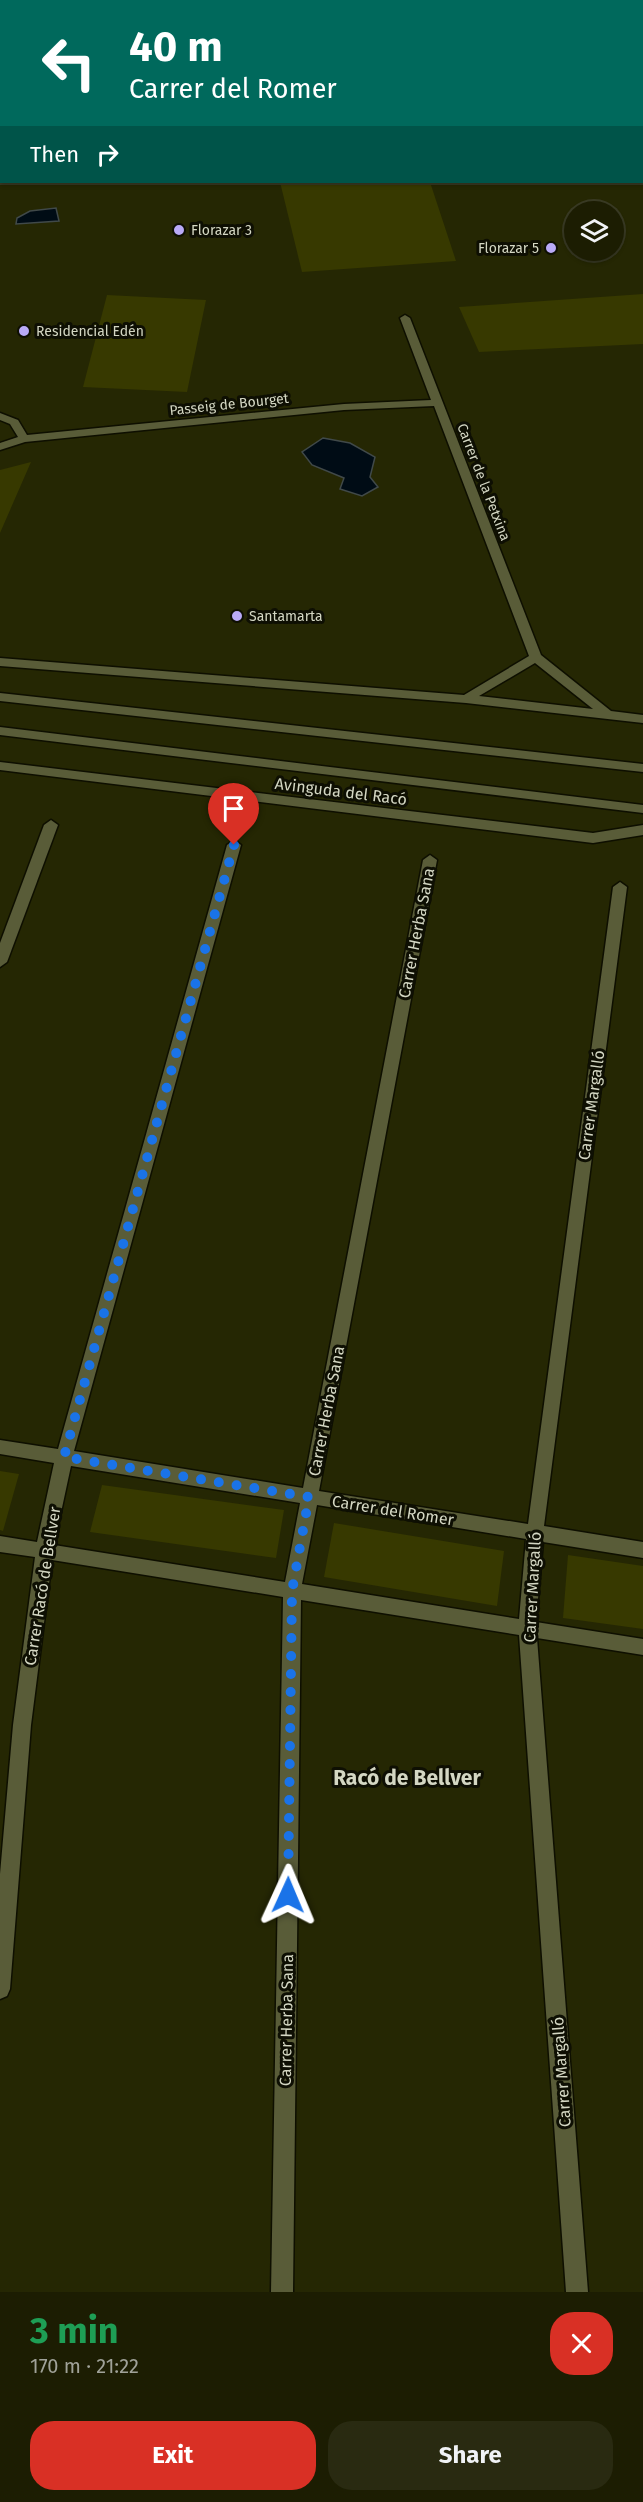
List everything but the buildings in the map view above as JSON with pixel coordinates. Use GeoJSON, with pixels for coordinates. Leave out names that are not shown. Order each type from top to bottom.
{"type":"FeatureCollection","features":[{"type":"Feature","properties":{"kind":"street","name":"Carrer de la Petxina"},"geometry":{"type":"LineString","coordinates":[[405,318],[536,657]]}},
{"type":"Feature","properties":{"kind":"street","name":"Passeig de Bourget"},"geometry":{"type":"LineString","coordinates":[[0,447],[24,438],[344,407],[437,403]]}},
{"type":"Feature","properties":{"kind":"street"},"geometry":{"type":"LineString","coordinates":[[0,416],[14,422],[24,438]]}},
{"type":"Feature","properties":{"kind":"street"},"geometry":{"type":"LineString","coordinates":[[466,699],[536,657],[606,713]]}},
{"type":"Feature","properties":{"kind":"street"},"geometry":{"type":"LineString","coordinates":[[0,663],[466,699],[606,713],[643,719]]}},
{"type":"Feature","properties":{"kind":"street"},"geometry":{"type":"LineString","coordinates":[[0,697],[643,768]]}},
{"type":"Feature","properties":{"kind":"street"},"geometry":{"type":"LineString","coordinates":[[0,731],[643,809]]}},
{"type":"Feature","properties":{"kind":"street","name":"Avinguda del Racó"},"geometry":{"type":"LineString","coordinates":[[0,766],[593,838],[643,830]]}},
{"type":"Feature","properties":{"kind":"street"},"geometry":{"type":"LineString","coordinates":[[0,962],[51,825]]}},
{"type":"Feature","properties":{"kind":"street","name":"Carrer Racó de Bellver"},"geometry":{"type":"LineString","coordinates":[[0,1989],[22,1725],[44,1552],[64,1457],[234,845]]}},
{"type":"Feature","properties":{"kind":"street","name":"Carrer Herba Sana"},"geometry":{"type":"LineString","coordinates":[[282,2292],[292,1591],[430,860]]}},
{"type":"Feature","properties":{"kind":"street","name":"Carrer Margalló"},"geometry":{"type":"LineString","coordinates":[[577,2292],[527,1629],[535,1533],[620,887]]}},
{"type":"Feature","properties":{"kind":"street","name":"Carrer del Romer"},"geometry":{"type":"LineString","coordinates":[[0,1447],[643,1550]]}},
{"type":"Feature","properties":{"kind":"street"},"geometry":{"type":"LineString","coordinates":[[0,1544],[643,1647]]}},
{"type":"Feature","properties":{"kind":"shaded area"},"geometry":{"type":"Polygon","coordinates":[[[280,183],[430,183],[456,261],[302,272],[280,183]]]}},
{"type":"Feature","properties":{"kind":"shaded area"},"geometry":{"type":"Polygon","coordinates":[[[56,208],[59,221],[16,224],[17,218],[30,211],[56,208]]]}},
{"type":"Feature","properties":{"kind":"shaded area"},"geometry":{"type":"Polygon","coordinates":[[[643,294],[643,344],[479,352],[459,307],[643,294]]]}},
{"type":"Feature","properties":{"kind":"shaded area"},"geometry":{"type":"Polygon","coordinates":[[[107,295],[206,300],[187,392],[83,387],[107,295]]]}},
{"type":"Feature","properties":{"kind":"shaded area"},"geometry":{"type":"Polygon","coordinates":[[[323,438],[350,443],[375,457],[370,477],[378,487],[362,496],[340,489],[344,478],[312,465],[302,452],[323,438]]]}},
{"type":"Feature","properties":{"kind":"shaded area"},"geometry":{"type":"Polygon","coordinates":[[[31,462],[0,533],[0,470],[31,462]]]}},
{"type":"Feature","properties":{"kind":"shaded area"},"geometry":{"type":"Polygon","coordinates":[[[0,1471],[19,1474],[3,1531],[0,1530],[0,1471]]]}},
{"type":"Feature","properties":{"kind":"shaded area"},"geometry":{"type":"Polygon","coordinates":[[[102,1485],[284,1510],[276,1558],[90,1532],[102,1485]]]}},
{"type":"Feature","properties":{"kind":"shaded area"},"geometry":{"type":"Polygon","coordinates":[[[334,1523],[504,1551],[497,1606],[324,1577],[334,1523]]]}},
{"type":"Feature","properties":{"kind":"shaded area"},"geometry":{"type":"Polygon","coordinates":[[[568,1555],[643,1566],[643,1629],[563,1618],[568,1555]]]}},
{"type":"Feature","properties":{"kind":"place","name":"Florazar 3"},"geometry":{"type":"Point","coordinates":[179,230]}},
{"type":"Feature","properties":{"kind":"place","name":"Florazar 5"},"geometry":{"type":"Point","coordinates":[551,248]}},
{"type":"Feature","properties":{"kind":"place","name":"Residencial Edén"},"geometry":{"type":"Point","coordinates":[24,331]}},
{"type":"Feature","properties":{"kind":"place","name":"Santamarta"},"geometry":{"type":"Point","coordinates":[237,616]}},
{"type":"Feature","properties":{"kind":"district","name":"Racó de Bellver"},"geometry":{"type":"Point","coordinates":[407,1778]}},
{"type":"Feature","properties":{"kind":"route"},"geometry":{"type":"LineString","coordinates":[[234,845],[64,1457],[309,1497],[292,1591],[288,1895]]}}]}
